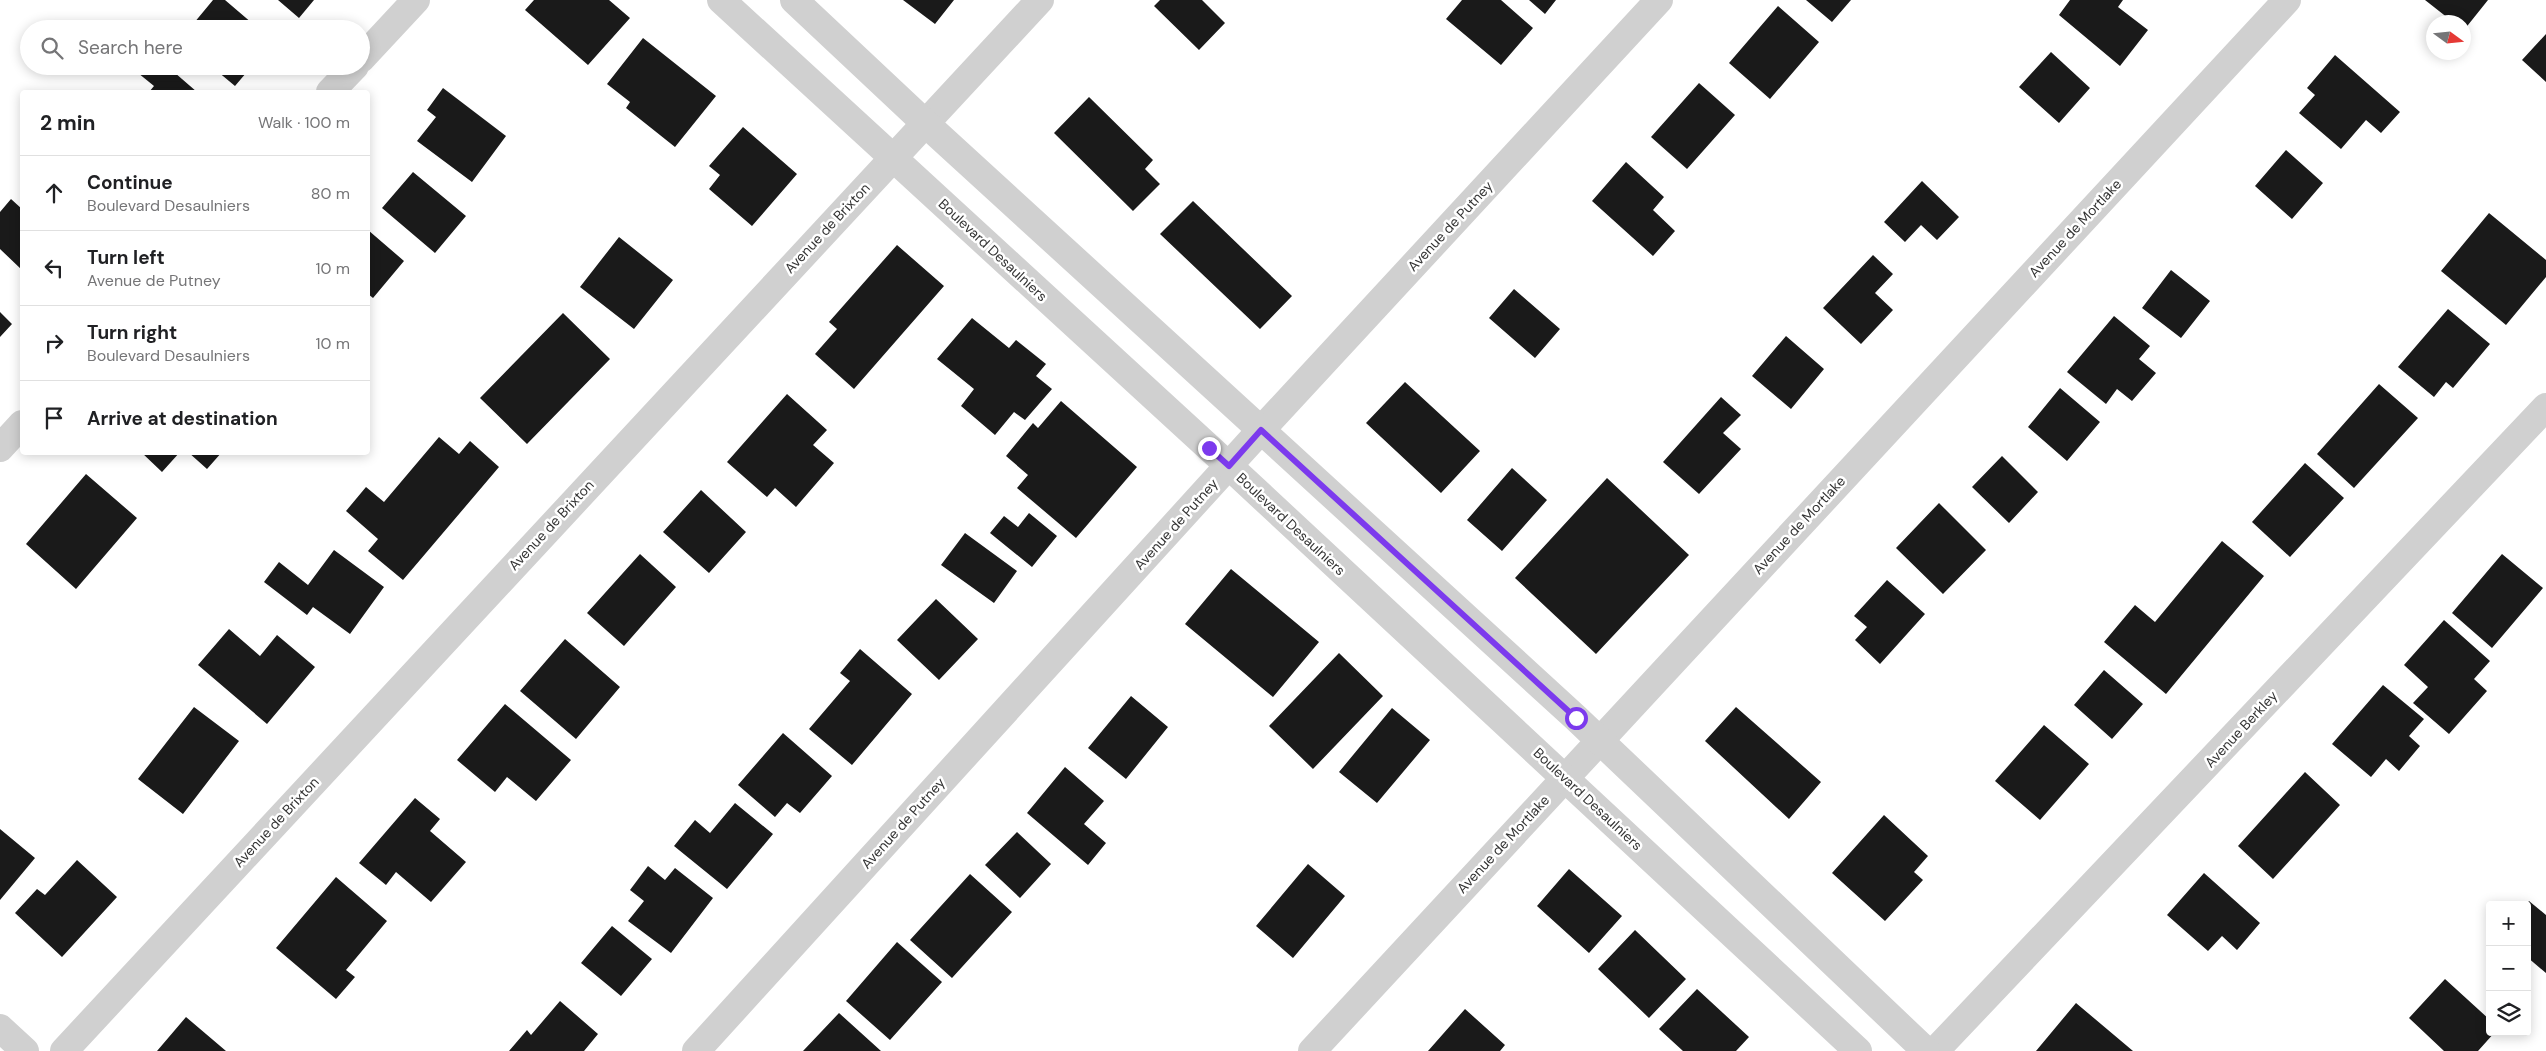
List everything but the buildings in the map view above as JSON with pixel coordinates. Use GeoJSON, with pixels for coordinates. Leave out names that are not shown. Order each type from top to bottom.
{"type":"FeatureCollection","features":[{"type":"Feature","properties":{"kind":"street"},"geometry":{"type":"LineString","coordinates":[[370,49],[416,0]]}},
{"type":"Feature","properties":{"kind":"street","name":"Boulevard Desaulniers"},"geometry":{"type":"LineString","coordinates":[[721,0],[1229,466],[1858,1051]]}},
{"type":"Feature","properties":{"kind":"street"},"geometry":{"type":"LineString","coordinates":[[794,0],[925,123],[1599,740],[1926,1051]]}},
{"type":"Feature","properties":{"kind":"street","name":"Avenue de Brixton"},"geometry":{"type":"LineString","coordinates":[[64,1051],[892,157],[1040,0]]}},
{"type":"Feature","properties":{"kind":"street","name":"Avenue de Putney"},"geometry":{"type":"LineString","coordinates":[[696,1051],[1261,430],[1660,0]]}},
{"type":"Feature","properties":{"kind":"street","name":"Avenue de Mortlake"},"geometry":{"type":"LineString","coordinates":[[1312,1051],[1564,777],[2287,0]]}},
{"type":"Feature","properties":{"kind":"street"},"geometry":{"type":"LineString","coordinates":[[332,90],[346,75]]}},
{"type":"Feature","properties":{"kind":"street","name":"Avenue Berkley"},"geometry":{"type":"LineString","coordinates":[[1935,1051],[2546,407]]}},
{"type":"Feature","properties":{"kind":"street"},"geometry":{"type":"LineString","coordinates":[[0,448],[20,426]]}},
{"type":"Feature","properties":{"kind":"street"},"geometry":{"type":"LineString","coordinates":[[0,1028],[25,1051]]}},
{"type":"Feature","properties":{"kind":"route"},"geometry":{"type":"LineString","coordinates":[[1209,448],[1229,466],[1261,430],[1576,718]]}}]}
